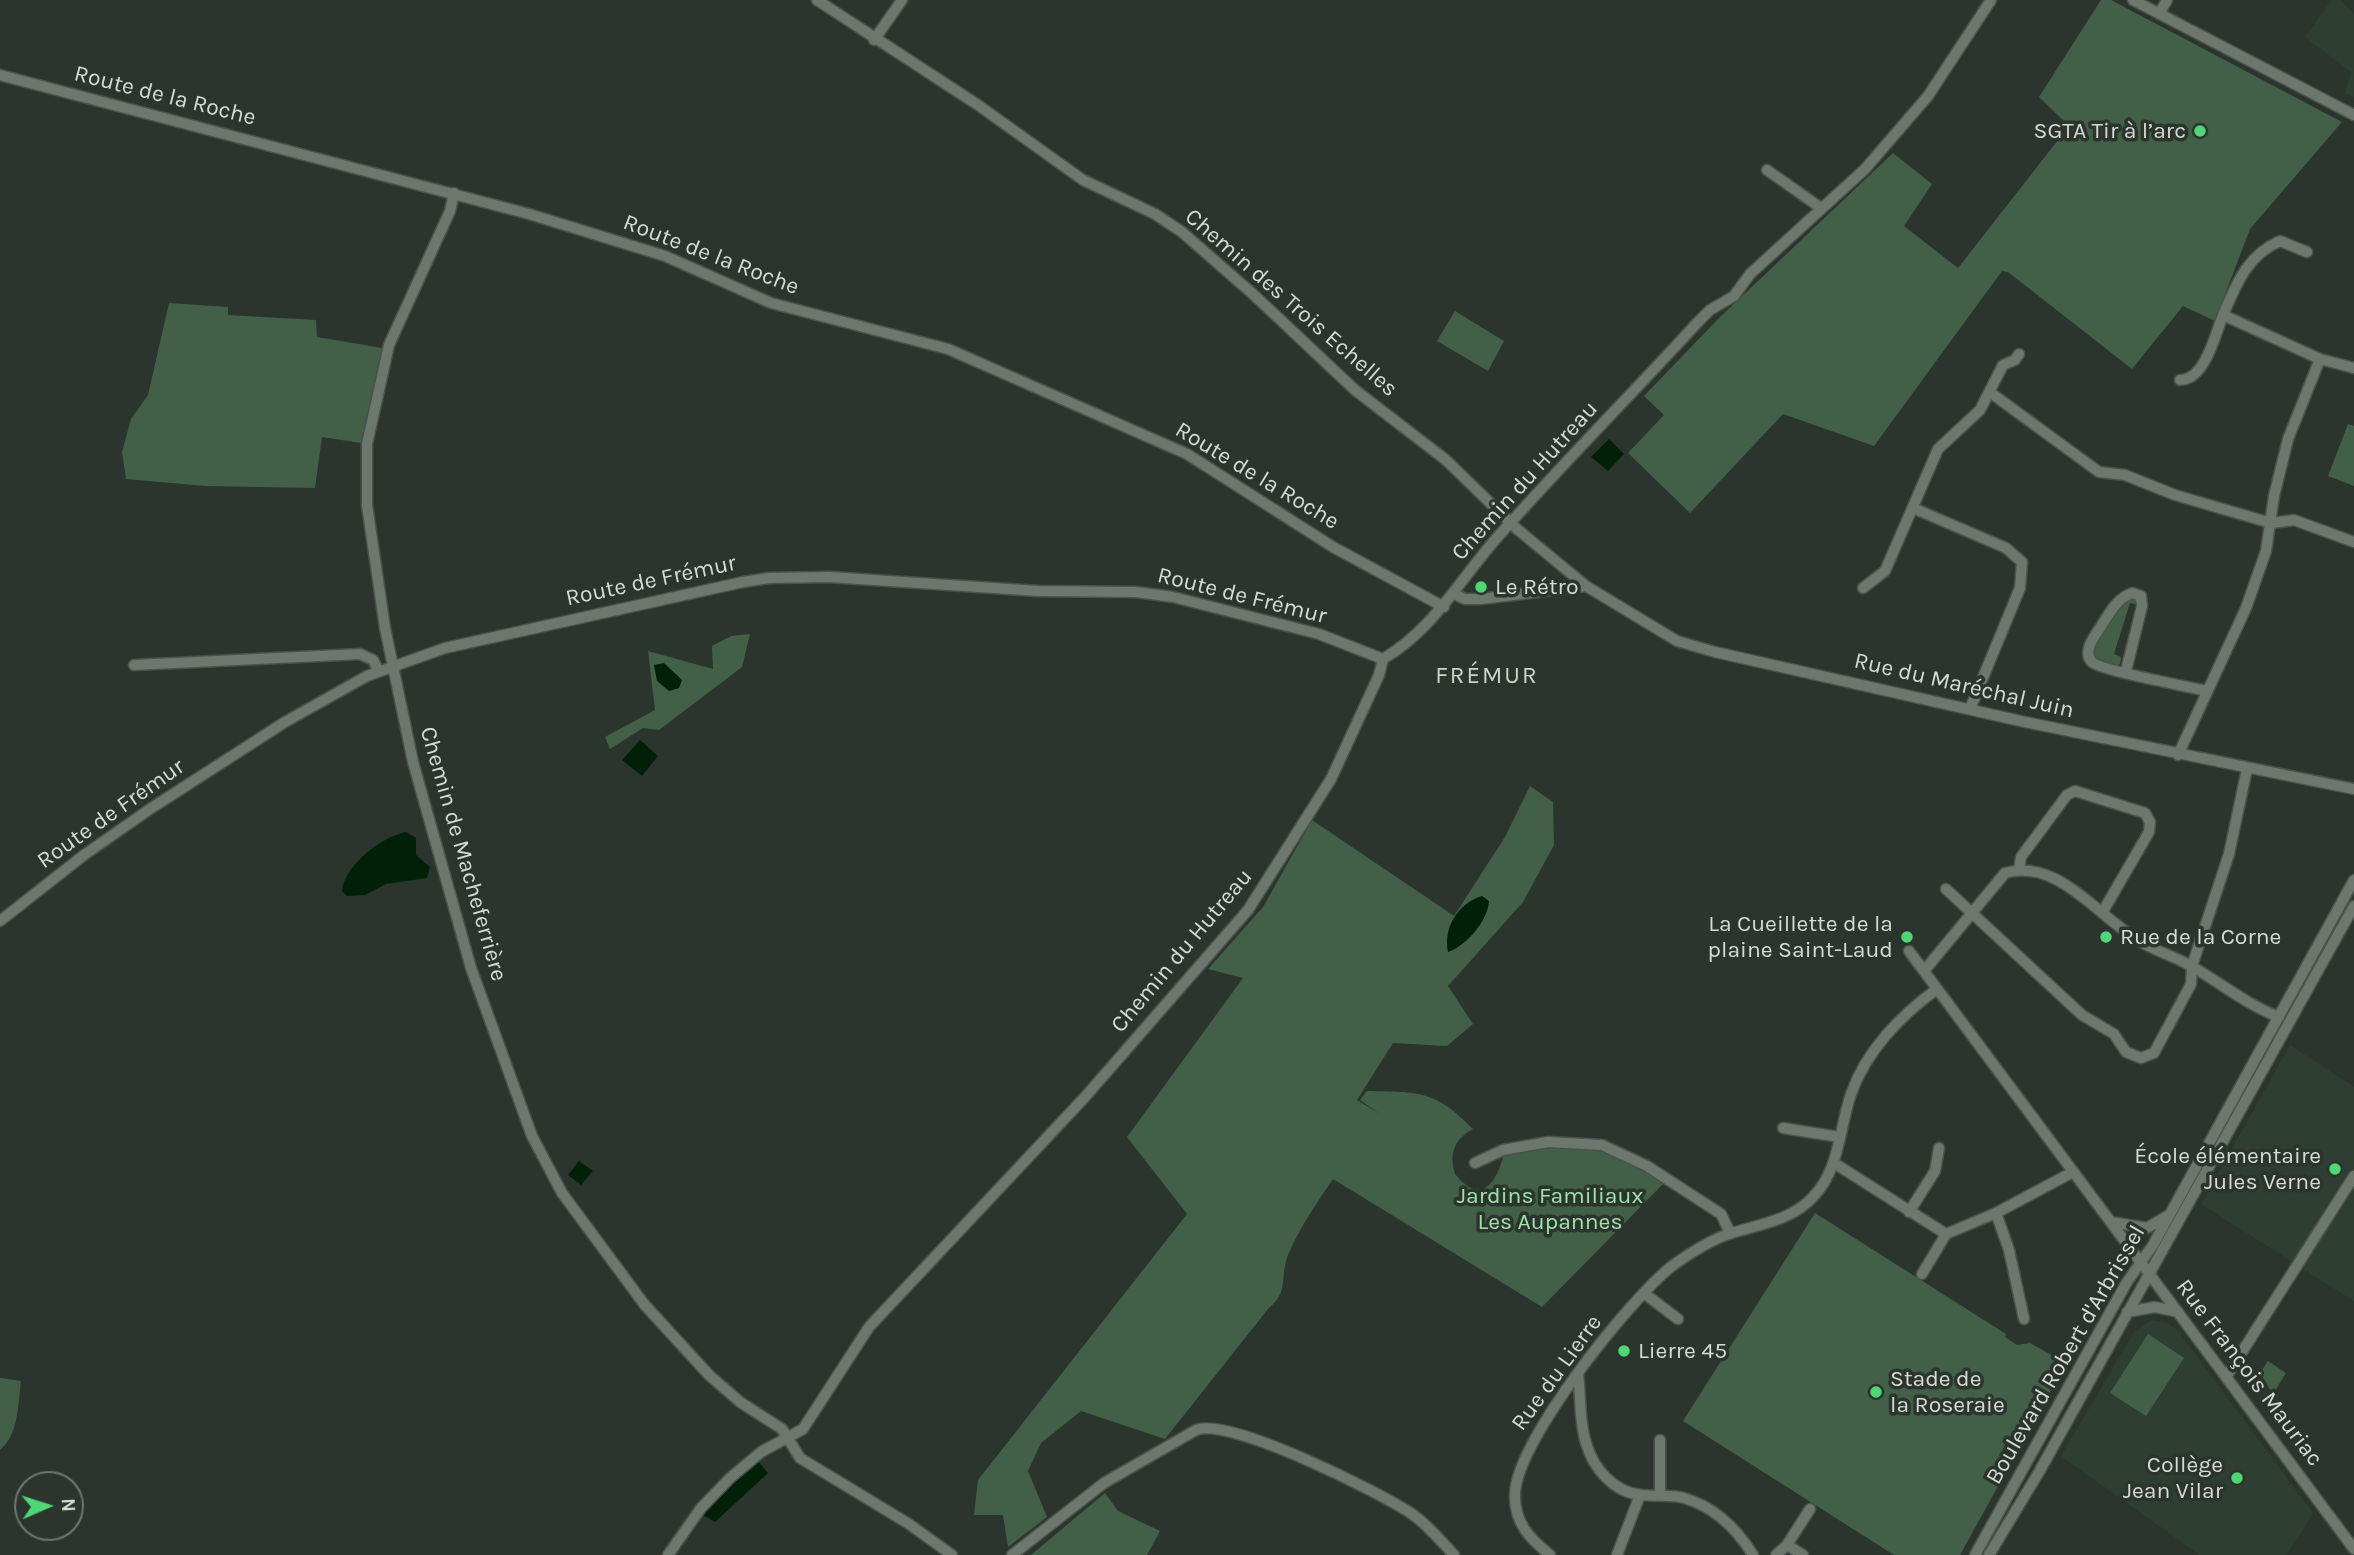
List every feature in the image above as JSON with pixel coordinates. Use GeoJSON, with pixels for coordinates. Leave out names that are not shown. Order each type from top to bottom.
{"type":"FeatureCollection","features":[{"type":"Feature","properties":{"kind":"street","name":"Chemin des Trois Echelles"},"geometry":{"type":"LineString","coordinates":[[817,0],[874,40],[978,105],[1083,180],[1155,215],[1182,232],[1355,390],[1446,460],[1511,521]]}},
{"type":"Feature","properties":{"kind":"street"},"geometry":{"type":"LineString","coordinates":[[874,40],[902,0]]}},
{"type":"Feature","properties":{"kind":"street","name":"Chemin du Hutreau"},"geometry":{"type":"LineString","coordinates":[[668,1555],[716,1492],[761,1452],[787,1439],[807,1424],[869,1326],[1081,1102],[1255,901],[1331,779],[1379,675],[1383,659],[1406,645],[1444,607],[1479,558],[1511,521],[1697,323],[1710,310],[1734,296],[1750,274],[1865,169],[1928,96],[1991,0]]}},
{"type":"Feature","properties":{"kind":"street"},"geometry":{"type":"LineString","coordinates":[[2133,0],[2354,115]]}},
{"type":"Feature","properties":{"kind":"street"},"geometry":{"type":"LineString","coordinates":[[2159,14],[2167,0]]}},
{"type":"Feature","properties":{"kind":"street","name":"Route de la Roche"},"geometry":{"type":"LineString","coordinates":[[0,75],[454,193],[665,256],[771,303],[948,349],[1187,454],[1333,547],[1444,607]]}},
{"type":"Feature","properties":{"kind":"street"},"geometry":{"type":"LineString","coordinates":[[1767,170],[1821,208]]}},
{"type":"Feature","properties":{"kind":"street","name":"Chemin de Macheferrière"},"geometry":{"type":"LineString","coordinates":[[454,193],[450,211],[389,345],[366,444],[368,505],[392,665],[413,762],[460,930],[540,1156],[562,1193],[660,1322],[709,1375],[740,1402],[782,1429],[796,1455],[808,1464],[909,1524],[953,1555]]}},
{"type":"Feature","properties":{"kind":"street"},"geometry":{"type":"LineString","coordinates":[[2180,380],[2189,380],[2199,371],[2245,266],[2271,244],[2280,241],[2307,252]]}},
{"type":"Feature","properties":{"kind":"street"},"geometry":{"type":"LineString","coordinates":[[2223,315],[2320,359],[2354,368]]}},
{"type":"Feature","properties":{"kind":"street"},"geometry":{"type":"LineString","coordinates":[[1863,588],[1885,571],[1938,449],[1980,410],[2003,365],[2015,360],[2019,354]]}},
{"type":"Feature","properties":{"kind":"street"},"geometry":{"type":"LineString","coordinates":[[2178,755],[2246,608],[2266,551],[2274,496],[2288,439],[2320,359]]}},
{"type":"Feature","properties":{"kind":"street"},"geometry":{"type":"LineString","coordinates":[[1991,393],[2099,472],[2125,475],[2175,495],[2271,523],[2294,520],[2354,542]]}},
{"type":"Feature","properties":{"kind":"street"},"geometry":{"type":"LineString","coordinates":[[1913,508],[2006,548],[2022,562],[2020,588],[1970,709]]}},
{"type":"Feature","properties":{"kind":"street","name":"Rue du Maréchal Juin"},"geometry":{"type":"LineString","coordinates":[[1511,521],[1517,530],[1586,586],[1677,640],[1715,652],[2352,791]]}},
{"type":"Feature","properties":{"kind":"street","name":"Route de Frémur"},"geometry":{"type":"LineString","coordinates":[[0,921],[84,855],[150,809],[285,722],[378,670],[507,633],[743,582],[794,577],[1148,594],[1319,634],[1383,659]]}},
{"type":"Feature","properties":{"kind":"street"},"geometry":{"type":"LineString","coordinates":[[1454,594],[1481,599],[1586,586]]}},
{"type":"Feature","properties":{"kind":"street"},"geometry":{"type":"LineString","coordinates":[[2126,671],[2142,606],[2141,596],[2132,593],[2121,597],[2091,641],[2088,655],[2092,663],[2107,670],[2126,671],[2207,691]]}},
{"type":"Feature","properties":{"kind":"street"},"geometry":{"type":"LineString","coordinates":[[134,666],[360,654],[373,660],[378,670]]}},
{"type":"Feature","properties":{"kind":"street"},"geometry":{"type":"LineString","coordinates":[[1946,889],[2082,1015],[2114,1034],[2126,1052],[2141,1058],[2154,1053],[2192,984],[2192,966],[2226,867],[2247,769]]}},
{"type":"Feature","properties":{"kind":"street"},"geometry":{"type":"LineString","coordinates":[[2019,869],[2021,857],[2067,795],[2075,791],[2145,813],[2150,822],[2149,832],[2102,913]]}},
{"type":"Feature","properties":{"kind":"street"},"geometry":{"type":"LineString","coordinates":[[1924,971],[2005,873],[2019,869],[2039,872],[2070,888],[2143,943],[2192,966],[2219,985],[2279,1017]]}},
{"type":"Feature","properties":{"kind":"street","name":"Boulevard Robert d'Arbrissel"},"geometry":{"type":"LineString","coordinates":[[1975,1555],[2171,1212],[2354,880]]}},
{"type":"Feature","properties":{"kind":"street","name":"Boulevard Robert d'Arbrissel"},"geometry":{"type":"LineString","coordinates":[[1989,1555],[2354,906]]}},
{"type":"Feature","properties":{"kind":"street","name":"Rue François Mauriac"},"geometry":{"type":"LineString","coordinates":[[1909,951],[2354,1549]]}},
{"type":"Feature","properties":{"kind":"street","name":"Rue du Lierre"},"geometry":{"type":"LineString","coordinates":[[1550,1555],[1525,1534],[1515,1507],[1514,1492],[1527,1452],[1578,1374],[1672,1266],[1730,1233],[1780,1220],[1798,1210],[1824,1185],[1834,1163],[1852,1093],[1863,1067],[1909,1009],[1937,989]]}},
{"type":"Feature","properties":{"kind":"street"},"geometry":{"type":"LineString","coordinates":[[1783,1128],[1839,1137]]}},
{"type":"Feature","properties":{"kind":"street"},"geometry":{"type":"LineString","coordinates":[[1475,1163],[1503,1150],[1548,1142],[1602,1145],[1647,1166],[1721,1214],[1730,1233]]}},
{"type":"Feature","properties":{"kind":"street"},"geometry":{"type":"LineString","coordinates":[[1909,1212],[1936,1171],[1939,1148]]}},
{"type":"Feature","properties":{"kind":"street"},"geometry":{"type":"LineString","coordinates":[[1834,1163],[1945,1234]]}},
{"type":"Feature","properties":{"kind":"street"},"geometry":{"type":"LineString","coordinates":[[1922,1274],[1945,1234],[1996,1213],[2073,1172]]}},
{"type":"Feature","properties":{"kind":"street"},"geometry":{"type":"LineString","coordinates":[[2226,1377],[2354,1176]]}},
{"type":"Feature","properties":{"kind":"street"},"geometry":{"type":"LineString","coordinates":[[2111,1222],[2147,1228],[2171,1212]]}},
{"type":"Feature","properties":{"kind":"street"},"geometry":{"type":"LineString","coordinates":[[1996,1213],[2009,1250],[2024,1319]]}},
{"type":"Feature","properties":{"kind":"street"},"geometry":{"type":"LineString","coordinates":[[1645,1294],[1678,1319]]}},
{"type":"Feature","properties":{"kind":"street"},"geometry":{"type":"LineString","coordinates":[[2127,1312],[2154,1307],[2178,1312]]}},
{"type":"Feature","properties":{"kind":"street"},"geometry":{"type":"LineString","coordinates":[[1578,1374],[1581,1420],[1594,1464],[1603,1476],[1640,1496],[1660,1494],[1684,1498],[1706,1507],[1743,1539],[1753,1555]]}},
{"type":"Feature","properties":{"kind":"street"},"geometry":{"type":"LineString","coordinates":[[1012,1555],[1104,1483],[1196,1430],[1209,1426],[1238,1433],[1299,1457],[1384,1497],[1430,1529],[1454,1555]]}},
{"type":"Feature","properties":{"kind":"street"},"geometry":{"type":"LineString","coordinates":[[1660,1440],[1660,1494]]}},
{"type":"Feature","properties":{"kind":"street"},"geometry":{"type":"LineString","coordinates":[[1617,1555],[1640,1496]]}},
{"type":"Feature","properties":{"kind":"street"},"geometry":{"type":"LineString","coordinates":[[1776,1555],[1787,1545],[1810,1508]]}},
{"type":"Feature","properties":{"kind":"street"},"geometry":{"type":"LineString","coordinates":[[1787,1545],[1803,1555]]}},
{"type":"Feature","properties":{"kind":"shaded area"},"geometry":{"type":"Polygon","coordinates":[[[2332,0],[2341,0],[2354,14],[2354,97],[2345,93],[2351,72],[2305,37],[2332,0]]]}},
{"type":"Feature","properties":{"kind":"shaded area"},"geometry":{"type":"Polygon","coordinates":[[[1609,439],[1624,454],[1608,471],[1591,457],[1609,439]]]}},
{"type":"Feature","properties":{"kind":"shaded area"},"geometry":{"type":"Polygon","coordinates":[[[664,663],[682,680],[679,688],[669,691],[657,681],[654,665],[664,663]]]}},
{"type":"Feature","properties":{"kind":"shaded area"},"geometry":{"type":"Polygon","coordinates":[[[640,740],[658,756],[642,776],[622,760],[640,740]]]}},
{"type":"Feature","properties":{"kind":"shaded area"},"geometry":{"type":"Polygon","coordinates":[[[406,832],[416,838],[416,855],[430,867],[427,878],[386,884],[365,895],[347,896],[342,891],[344,881],[357,862],[386,839],[406,832]]]}},
{"type":"Feature","properties":{"kind":"shaded area"},"geometry":{"type":"Polygon","coordinates":[[[1482,896],[1489,901],[1485,917],[1475,932],[1448,952],[1448,934],[1454,918],[1466,904],[1482,896]]]}},
{"type":"Feature","properties":{"kind":"shaded area"},"geometry":{"type":"Polygon","coordinates":[[[2290,1045],[2354,1087],[2354,1301],[2201,1204],[2290,1045]]]}},
{"type":"Feature","properties":{"kind":"shaded area"},"geometry":{"type":"Polygon","coordinates":[[[579,1161],[593,1171],[581,1185],[568,1175],[579,1161]]]}},
{"type":"Feature","properties":{"kind":"shaded area"},"geometry":{"type":"Polygon","coordinates":[[[2152,1320],[2168,1323],[2178,1331],[2313,1513],[2287,1555],[2200,1555],[2061,1456],[2134,1332],[2152,1320]]]}},
{"type":"Feature","properties":{"kind":"shaded area"},"geometry":{"type":"Polygon","coordinates":[[[758,1461],[768,1473],[715,1522],[703,1515],[719,1495],[758,1461]]]}},
{"type":"Feature","properties":{"kind":"green space"},"geometry":{"type":"Polygon","coordinates":[[[2101,0],[2111,0],[2342,122],[2250,229],[2215,321],[2183,306],[2132,369],[2008,272],[2002,271],[1874,446],[1783,414],[1690,513],[1628,453],[1664,415],[1644,396],[1719,318],[1893,153],[1932,184],[1904,226],[1958,268],[2069,126],[2039,97],[2101,0]]]}},
{"type":"Feature","properties":{"kind":"green space"},"geometry":{"type":"Polygon","coordinates":[[[169,303],[228,307],[228,315],[316,320],[317,337],[382,348],[361,443],[322,437],[315,488],[205,486],[126,479],[122,452],[131,419],[148,395],[169,303]]]}},
{"type":"Feature","properties":{"kind":"green space"},"geometry":{"type":"Polygon","coordinates":[[[1455,311],[1504,341],[1488,371],[1437,341],[1455,311]]]}},
{"type":"Feature","properties":{"kind":"green space"},"geometry":{"type":"Polygon","coordinates":[[[2348,424],[2354,426],[2354,486],[2328,476],[2348,424]]]}},
{"type":"Feature","properties":{"kind":"green space"},"geometry":{"type":"Polygon","coordinates":[[[2135,597],[2138,605],[2130,603],[2114,654],[2121,657],[2120,664],[2114,667],[2100,662],[2095,659],[2094,650],[2102,632],[2123,606],[2135,597]]]}},
{"type":"Feature","properties":{"kind":"green space"},"geometry":{"type":"Polygon","coordinates":[[[750,634],[742,667],[659,730],[643,728],[610,749],[605,737],[655,710],[648,651],[713,669],[712,646],[731,636],[750,634]]]}},
{"type":"Feature","properties":{"kind":"green space","name":"Jardins Familiaux Les Aupannes"},"geometry":{"type":"Polygon","coordinates":[[[1530,786],[1553,802],[1554,845],[1523,902],[1448,986],[1473,1024],[1447,1046],[1393,1043],[1357,1100],[1380,1114],[1360,1100],[1367,1091],[1413,1093],[1436,1100],[1460,1116],[1473,1129],[1457,1142],[1453,1154],[1455,1174],[1472,1189],[1480,1190],[1492,1182],[1504,1154],[1568,1147],[1606,1152],[1624,1159],[1663,1184],[1542,1307],[1333,1179],[1288,1255],[1279,1296],[1165,1439],[1081,1411],[1041,1443],[1028,1471],[1047,1517],[1008,1547],[1003,1515],[974,1515],[978,1480],[1187,1214],[1127,1137],[1243,978],[1208,969],[1263,907],[1312,820],[1454,916],[1505,837],[1530,786]]]}},
{"type":"Feature","properties":{"kind":"green space","name":"Stade de la Roseraie"},"geometry":{"type":"Polygon","coordinates":[[[1815,1213],[2006,1334],[2005,1337],[2017,1345],[2030,1343],[2066,1363],[1960,1555],[1894,1555],[1683,1421],[1815,1213]]]}},
{"type":"Feature","properties":{"kind":"green space"},"geometry":{"type":"Polygon","coordinates":[[[2148,1334],[2184,1358],[2146,1416],[2110,1393],[2148,1334]]]}},
{"type":"Feature","properties":{"kind":"green space"},"geometry":{"type":"Polygon","coordinates":[[[2268,1361],[2286,1373],[2273,1394],[2260,1373],[2268,1361]]]}},
{"type":"Feature","properties":{"kind":"green space"},"geometry":{"type":"Polygon","coordinates":[[[0,1378],[21,1381],[14,1427],[11,1436],[0,1450],[0,1378]]]}},
{"type":"Feature","properties":{"kind":"green space"},"geometry":{"type":"Polygon","coordinates":[[[1105,1493],[1118,1511],[1160,1531],[1147,1555],[1031,1555],[1105,1493]]]}},
{"type":"Feature","properties":{"kind":"place","name":"SGTA Tir à l’arc"},"geometry":{"type":"Point","coordinates":[2200,131]}},
{"type":"Feature","properties":{"kind":"place","name":"Le Rétro"},"geometry":{"type":"Point","coordinates":[1481,587]}},
{"type":"Feature","properties":{"kind":"place","name":"La Cueillette de la plaine Saint-Laud"},"geometry":{"type":"Point","coordinates":[1907,937]}},
{"type":"Feature","properties":{"kind":"place","name":"Rue de la Corne"},"geometry":{"type":"Point","coordinates":[2106,937]}},
{"type":"Feature","properties":{"kind":"place","name":"École élémentaire Jules Verne"},"geometry":{"type":"Point","coordinates":[2335,1169]}},
{"type":"Feature","properties":{"kind":"place","name":"Lierre 45"},"geometry":{"type":"Point","coordinates":[1624,1351]}},
{"type":"Feature","properties":{"kind":"place","name":"Stade de la Roseraie"},"geometry":{"type":"Point","coordinates":[1876,1392]}},
{"type":"Feature","properties":{"kind":"place","name":"Collège Jean Vilar"},"geometry":{"type":"Point","coordinates":[2237,1478]}},
{"type":"Feature","properties":{"kind":"district","name":"FRÉMUR"},"geometry":{"type":"Point","coordinates":[1487,676]}}]}
